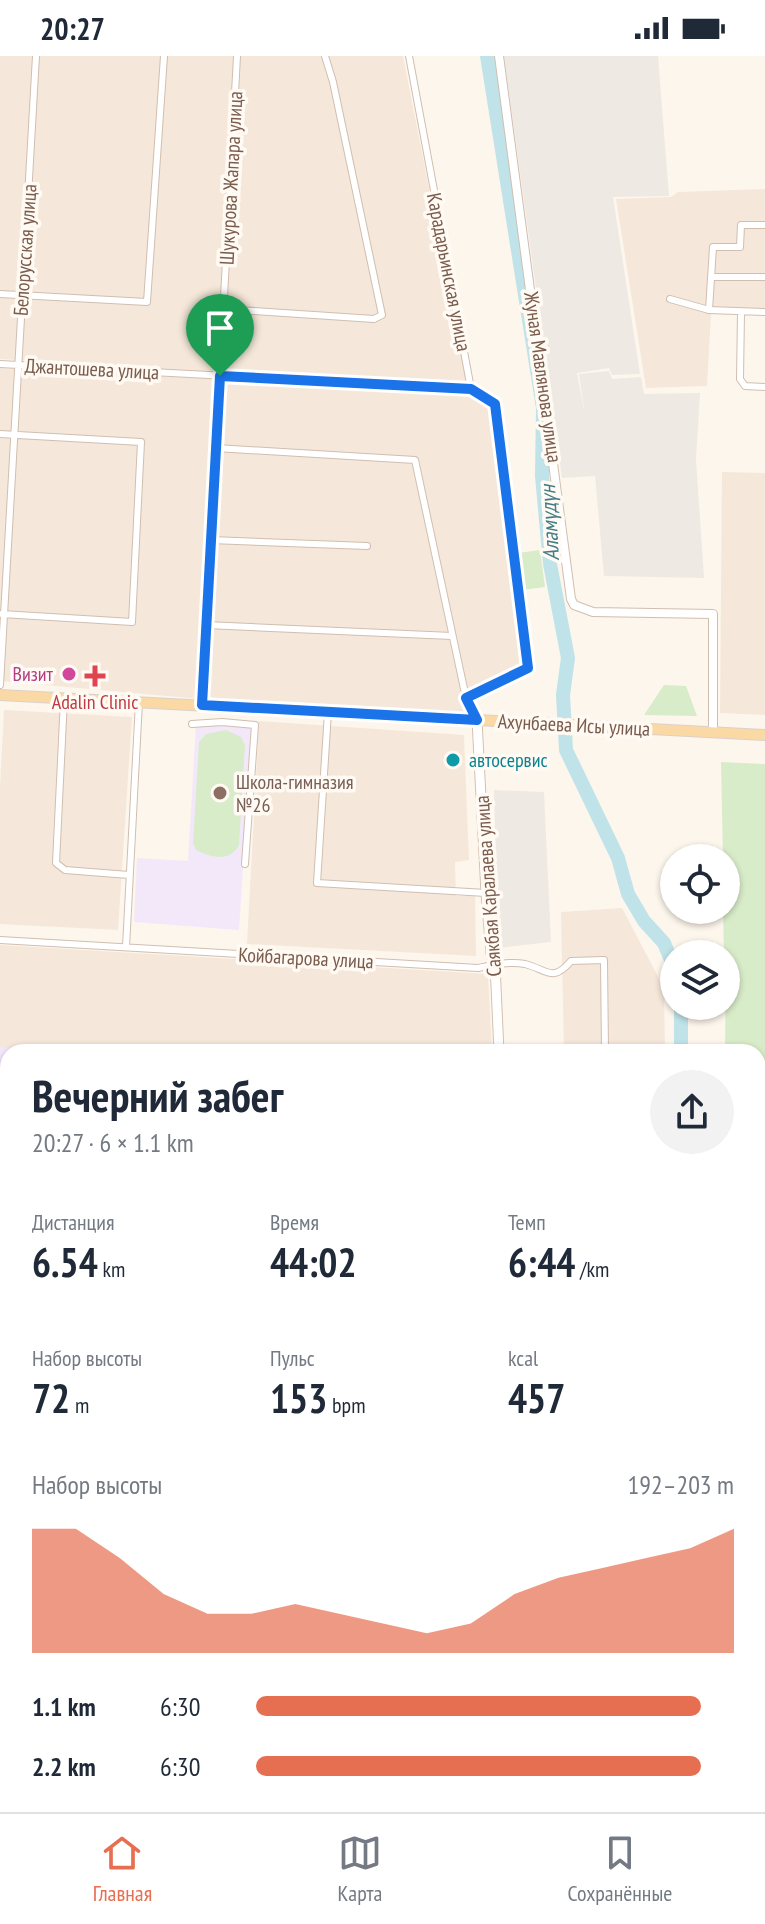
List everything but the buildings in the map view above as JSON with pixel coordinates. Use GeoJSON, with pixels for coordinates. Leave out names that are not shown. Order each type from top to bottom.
{"type":"FeatureCollection","features":[{"type":"Feature","properties":{"kind":"main road","name":"Ахунбаева Исы улица"},"geometry":{"type":"LineString","coordinates":[[0,695],[765,735]]}},
{"type":"Feature","properties":{"kind":"main road","name":"Саякбая Каралаева улица"},"geometry":{"type":"LineString","coordinates":[[477,720],[486,893],[491,953],[495,964],[499,1044]]}},
{"type":"Feature","properties":{"kind":"street","name":"Белорусская улица"},"geometry":{"type":"LineString","coordinates":[[0,685],[36,56]]}},
{"type":"Feature","properties":{"kind":"street"},"geometry":{"type":"LineString","coordinates":[[0,294],[147,302],[164,56]]}},
{"type":"Feature","properties":{"kind":"street","name":"Шукурова Жапара улица"},"geometry":{"type":"LineString","coordinates":[[202,705],[237,56]]}},
{"type":"Feature","properties":{"kind":"street"},"geometry":{"type":"LineString","coordinates":[[224,309],[374,319],[382,315],[325,56]]}},
{"type":"Feature","properties":{"kind":"street","name":"Карадарьинская улица"},"geometry":{"type":"LineString","coordinates":[[409,56],[471,389]]}},
{"type":"Feature","properties":{"kind":"street","name":"Жуная Мавлянова улица"},"geometry":{"type":"LineString","coordinates":[[499,56],[571,599],[574,605],[593,612],[713,614],[713,732]]}},
{"type":"Feature","properties":{"kind":"street"},"geometry":{"type":"LineString","coordinates":[[709,310],[713,247],[740,247],[741,225],[765,225]]}},
{"type":"Feature","properties":{"kind":"street"},"geometry":{"type":"LineString","coordinates":[[711,277],[765,277]]}},
{"type":"Feature","properties":{"kind":"street"},"geometry":{"type":"LineString","coordinates":[[670,299],[709,310],[765,312]]}},
{"type":"Feature","properties":{"kind":"street"},"geometry":{"type":"LineString","coordinates":[[741,312],[740,379],[745,386],[765,387]]}},
{"type":"Feature","properties":{"kind":"street","name":"Джантошева улица"},"geometry":{"type":"LineString","coordinates":[[0,364],[471,389]]}},
{"type":"Feature","properties":{"kind":"street"},"geometry":{"type":"LineString","coordinates":[[466,698],[528,668],[495,404],[471,389]]}},
{"type":"Feature","properties":{"kind":"street"},"geometry":{"type":"LineString","coordinates":[[0,434],[141,442],[132,622],[2,614]]}},
{"type":"Feature","properties":{"kind":"street"},"geometry":{"type":"LineString","coordinates":[[216,448],[415,460],[466,698],[477,720]]}},
{"type":"Feature","properties":{"kind":"street"},"geometry":{"type":"LineString","coordinates":[[0,506],[11,506]]}},
{"type":"Feature","properties":{"kind":"street"},"geometry":{"type":"LineString","coordinates":[[211,540],[367,546]]}},
{"type":"Feature","properties":{"kind":"street"},"geometry":{"type":"LineString","coordinates":[[0,542],[8,542]]}},
{"type":"Feature","properties":{"kind":"street"},"geometry":{"type":"LineString","coordinates":[[206,625],[452,636]]}},
{"type":"Feature","properties":{"kind":"street"},"geometry":{"type":"LineString","coordinates":[[64,698],[56,863],[65,870],[129,875]]}},
{"type":"Feature","properties":{"kind":"street"},"geometry":{"type":"LineString","coordinates":[[126,947],[139,702]]}},
{"type":"Feature","properties":{"kind":"street"},"geometry":{"type":"LineString","coordinates":[[328,712],[317,883],[486,893]]}},
{"type":"Feature","properties":{"kind":"street"},"geometry":{"type":"LineString","coordinates":[[192,724],[222,722],[255,725],[245,864]]}},
{"type":"Feature","properties":{"kind":"street","name":"Койбагарова улица"},"geometry":{"type":"LineString","coordinates":[[0,940],[478,968],[495,964],[524,964],[555,975],[571,961],[604,960],[605,1044]]}},
{"type":"Feature","properties":{"kind":"shaded area"},"geometry":{"type":"Polygon","coordinates":[[[0,56],[235,56],[218,373],[0,359],[0,56]]]}},
{"type":"Feature","properties":{"kind":"shaded area"},"geometry":{"type":"Polygon","coordinates":[[[240,56],[403,56],[468,386],[222,374],[240,56]]]}},
{"type":"Feature","properties":{"kind":"shaded area"},"geometry":{"type":"Polygon","coordinates":[[[504,56],[658,56],[669,196],[613,197],[640,374],[612,375],[609,368],[577,373],[585,416],[579,374],[609,371],[612,379],[641,377],[644,394],[700,393],[696,459],[704,578],[604,576],[595,476],[562,478],[504,56]]]}},
{"type":"Feature","properties":{"kind":"shaded area"},"geometry":{"type":"Polygon","coordinates":[[[765,189],[765,313],[711,314],[707,386],[646,388],[616,199],[671,197],[678,192],[765,189]]]}},
{"type":"Feature","properties":{"kind":"shaded area"},"geometry":{"type":"Polygon","coordinates":[[[0,368],[218,379],[200,699],[0,681],[0,368]]]}},
{"type":"Feature","properties":{"kind":"shaded area"},"geometry":{"type":"Polygon","coordinates":[[[223,379],[470,393],[485,399],[491,407],[526,667],[463,691],[471,714],[205,699],[223,379]]]}},
{"type":"Feature","properties":{"kind":"shaded area"},"geometry":{"type":"Polygon","coordinates":[[[722,472],[765,473],[765,715],[720,713],[722,472]]]}},
{"type":"Feature","properties":{"kind":"shaded area"},"geometry":{"type":"Polygon","coordinates":[[[4,710],[132,717],[118,930],[0,924],[0,787],[4,710]]]}},
{"type":"Feature","properties":{"kind":"shaded area"},"geometry":{"type":"Polygon","coordinates":[[[259,721],[464,735],[469,860],[455,862],[456,896],[475,896],[476,956],[247,944],[259,721]]]}},
{"type":"Feature","properties":{"kind":"shaded area","name":"Школа-гимназия №26"},"geometry":{"type":"Polygon","coordinates":[[[196,724],[252,728],[239,930],[134,922],[137,858],[188,861],[196,724]]]}},
{"type":"Feature","properties":{"kind":"shaded area"},"geometry":{"type":"Polygon","coordinates":[[[494,790],[544,792],[551,942],[498,948],[494,790]]]}},
{"type":"Feature","properties":{"kind":"shaded area"},"geometry":{"type":"Polygon","coordinates":[[[622,908],[660,980],[660,1020],[664,1020],[665,1044],[564,1044],[561,912],[622,908]]]}},
{"type":"Feature","properties":{"kind":"shaded area"},"geometry":{"type":"Polygon","coordinates":[[[0,945],[488,974],[492,1044],[0,1044],[0,945]]]}},
{"type":"Feature","properties":{"kind":"green space"},"geometry":{"type":"Polygon","coordinates":[[[540,550],[545,587],[522,590],[518,553],[540,550]]]}},
{"type":"Feature","properties":{"kind":"green space"},"geometry":{"type":"Polygon","coordinates":[[[664,685],[686,686],[697,716],[644,715],[664,685]]]}},
{"type":"Feature","properties":{"kind":"green space"},"geometry":{"type":"Polygon","coordinates":[[[226,730],[241,737],[245,745],[239,845],[230,854],[219,857],[196,850],[193,843],[199,742],[206,734],[226,730]]]}},
{"type":"Feature","properties":{"kind":"green space"},"geometry":{"type":"Polygon","coordinates":[[[721,762],[765,764],[765,1044],[725,1044],[725,1020],[740,1020],[740,940],[724,940],[723,924],[740,924],[740,844],[723,844],[721,762]]]}},
{"type":"Feature","properties":{"kind":"waterway","name":"Аламүдүн"},"geometry":{"type":"LineString","coordinates":[[487,56],[543,408],[542,476],[550,564],[568,658],[563,695],[566,750],[618,858],[628,894],[644,921],[661,940]]}},
{"type":"Feature","properties":{"kind":"waterway","name":"Аламүдүн"},"geometry":{"type":"LineString","coordinates":[[681,1020],[681,1044]]}},
{"type":"Feature","properties":{"kind":"place","name":"Визит"},"geometry":{"type":"Point","coordinates":[69,674]}},
{"type":"Feature","properties":{"kind":"place","name":"Adalin Clinic"},"geometry":{"type":"Point","coordinates":[95,676]}},
{"type":"Feature","properties":{"kind":"place","name":"автосервис"},"geometry":{"type":"Point","coordinates":[453,760]}},
{"type":"Feature","properties":{"kind":"place","name":"Школа-гимназия №26"},"geometry":{"type":"Point","coordinates":[220,793]}},
{"type":"Feature","properties":{"kind":"route"},"geometry":{"type":"LineString","coordinates":[[220,376],[471,389],[495,404],[528,668],[466,698],[477,720],[202,705],[220,376]]}}]}
